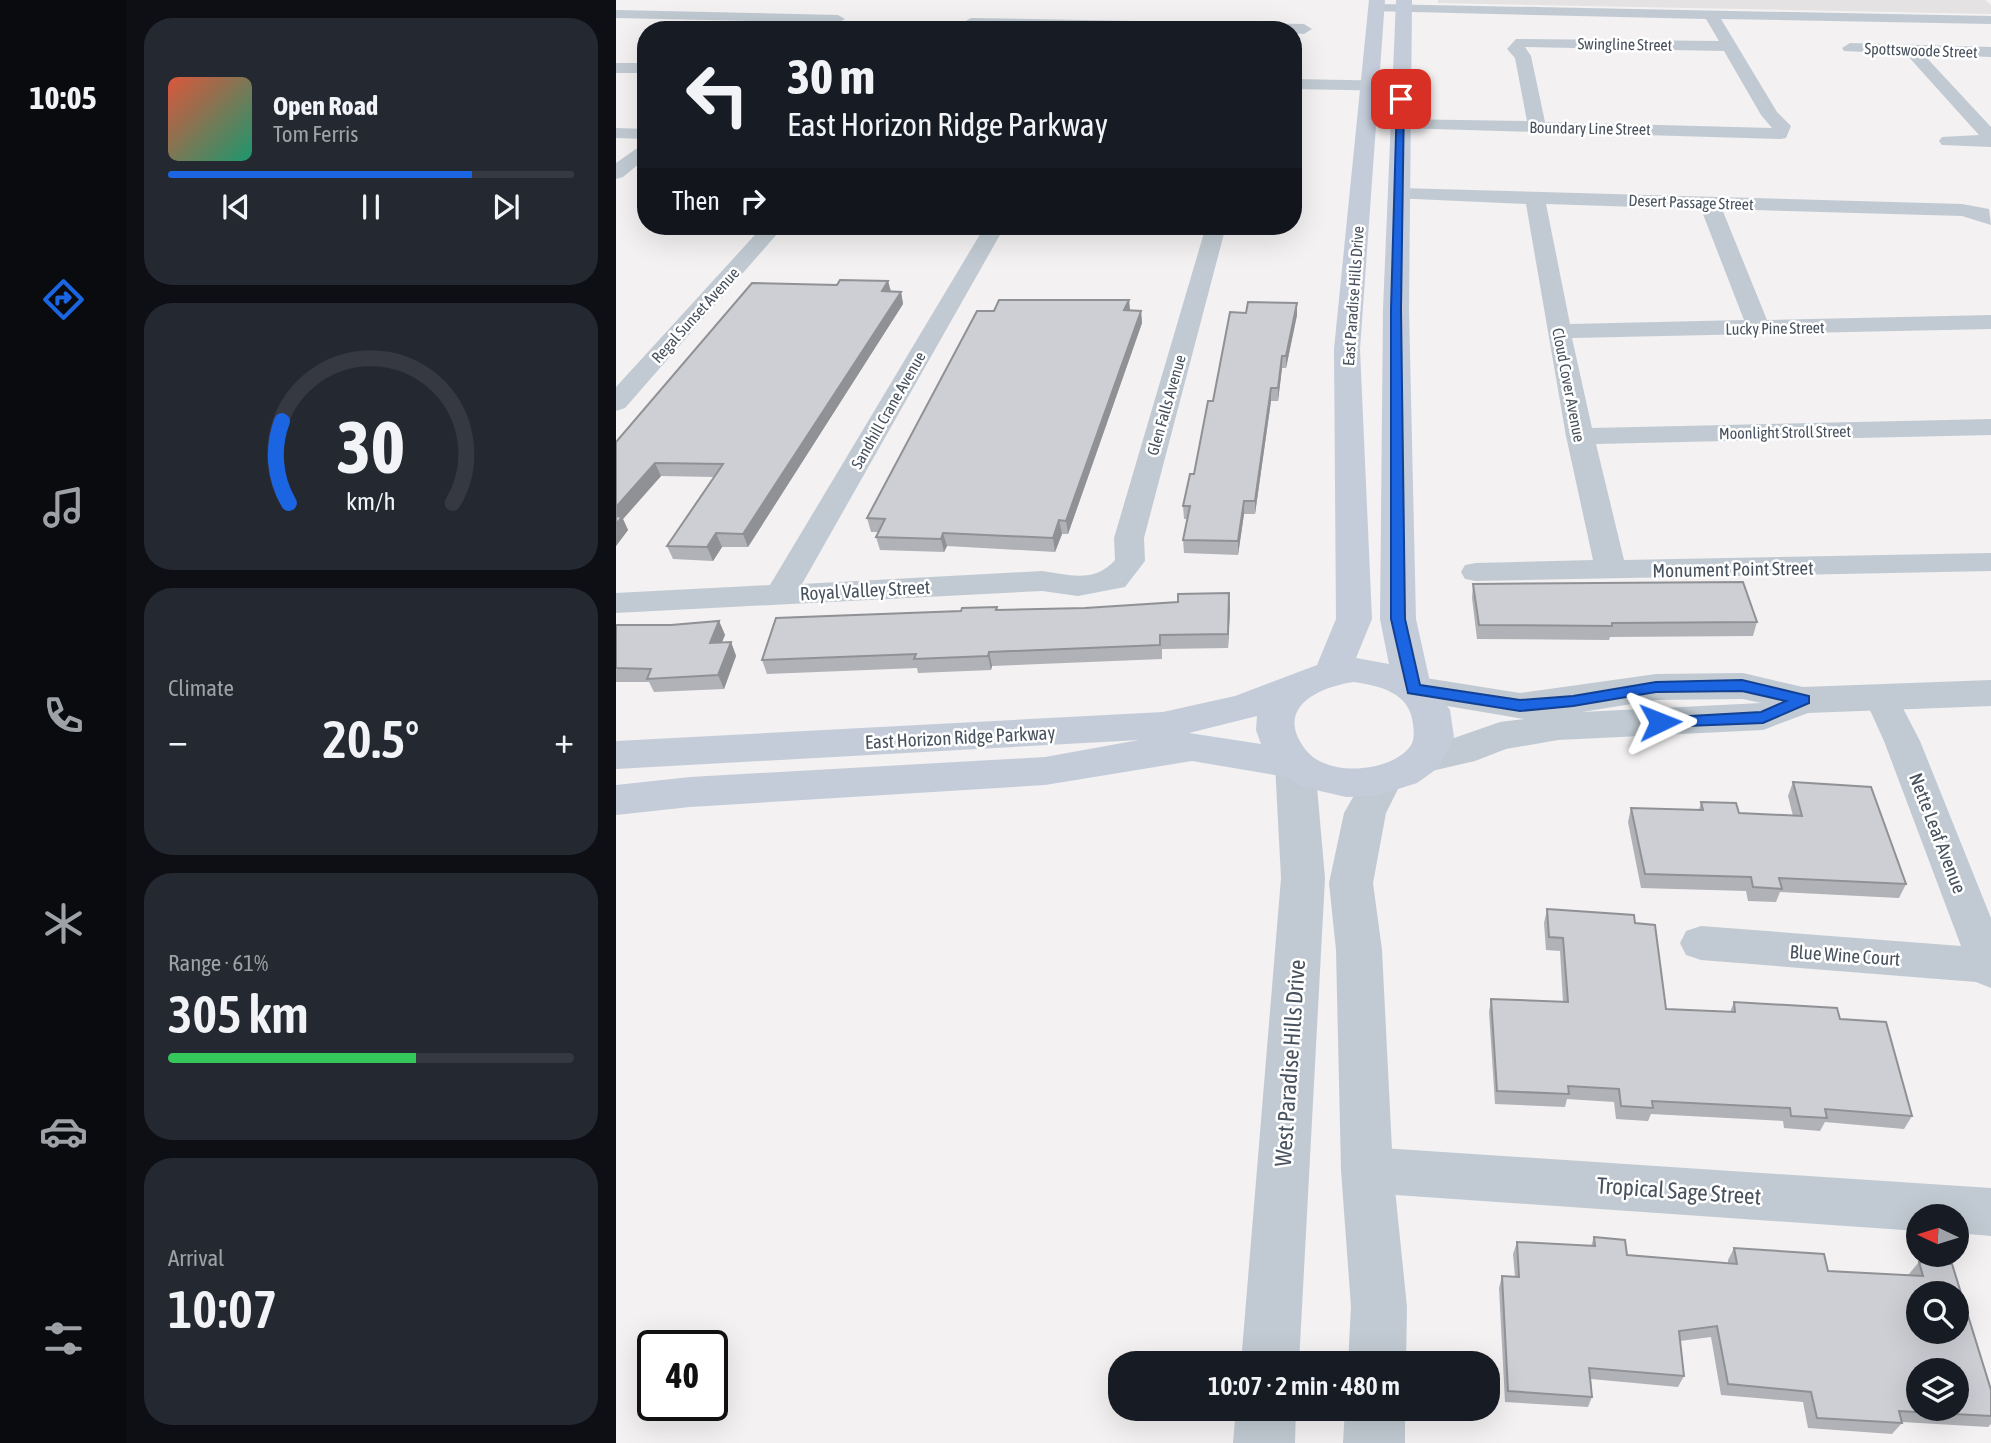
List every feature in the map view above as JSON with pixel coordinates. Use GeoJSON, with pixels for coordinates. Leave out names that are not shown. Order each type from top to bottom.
{"type":"FeatureCollection","features":[{"type":"Feature","properties":{"kind":"main road","name":"East Paradise Hills Drive"},"geometry":{"type":"LineString","coordinates":[[1314,679],[1354,619],[1347,349],[1369,85],[1391,4]]}},
{"type":"Feature","properties":{"kind":"main road"},"geometry":{"type":"LineString","coordinates":[[1391,4],[1400,86],[1396,309],[1398,619],[1413,689]]}},
{"type":"Feature","properties":{"kind":"main road"},"geometry":{"type":"LineString","coordinates":[[1375,673],[1413,689],[1429,704],[1436,723],[1434,741],[1403,770],[1359,783],[1335,781],[1313,775],[1295,764],[1282,749],[1275,732],[1276,715],[1283,700],[1314,679],[1375,673]]}},
{"type":"Feature","properties":{"kind":"main road","name":"East Horizon Ridge Parkway"},"geometry":{"type":"LineString","coordinates":[[616,755],[1163,726],[1215,716],[1268,700],[1314,679]]}},
{"type":"Feature","properties":{"kind":"main road","name":"East Horizon Ridge Parkway"},"geometry":{"type":"LineString","coordinates":[[616,800],[690,792],[1045,771],[1192,747],[1295,764]]}},
{"type":"Feature","properties":{"kind":"street"},"geometry":{"type":"LineString","coordinates":[[1391,4],[1991,20]]}},
{"type":"Feature","properties":{"kind":"street"},"geometry":{"type":"LineString","coordinates":[[972,21],[984,7]]}},
{"type":"Feature","properties":{"kind":"street"},"geometry":{"type":"LineString","coordinates":[[616,14],[838,19]]}},
{"type":"Feature","properties":{"kind":"street"},"geometry":{"type":"LineString","coordinates":[[1712,14],[1729,46]]}},
{"type":"Feature","properties":{"kind":"street","name":"Swingline Street"},"geometry":{"type":"LineString","coordinates":[[1537,126],[1523,56],[1515,49],[1521,41],[1729,46]]}},
{"type":"Feature","properties":{"kind":"street","name":"Boundary Line Street"},"geometry":{"type":"LineString","coordinates":[[1400,123],[1780,134],[1782,126],[1770,115],[1729,46]]}},
{"type":"Feature","properties":{"kind":"street","name":"Spottswoode Street"},"geometry":{"type":"LineString","coordinates":[[1850,48],[1991,52]]}},
{"type":"Feature","properties":{"kind":"street"},"geometry":{"type":"LineString","coordinates":[[1911,50],[1991,140]]}},
{"type":"Feature","properties":{"kind":"street"},"geometry":{"type":"LineString","coordinates":[[616,68],[637,68]]}},
{"type":"Feature","properties":{"kind":"street"},"geometry":{"type":"LineString","coordinates":[[1302,84],[1400,86]]}},
{"type":"Feature","properties":{"kind":"street"},"geometry":{"type":"LineString","coordinates":[[616,133],[637,134]]}},
{"type":"Feature","properties":{"kind":"street"},"geometry":{"type":"LineString","coordinates":[[1948,141],[1991,140]]}},
{"type":"Feature","properties":{"kind":"street"},"geometry":{"type":"LineString","coordinates":[[616,173],[637,156]]}},
{"type":"Feature","properties":{"kind":"street","name":"Desert Passage Street"},"geometry":{"type":"LineString","coordinates":[[1399,194],[1709,202],[1987,216]]}},
{"type":"Feature","properties":{"kind":"street","name":"Cloud Cover Avenue"},"geometry":{"type":"LineString","coordinates":[[1535,198],[1579,436],[1611,571]]}},
{"type":"Feature","properties":{"kind":"street"},"geometry":{"type":"LineString","coordinates":[[1709,202],[1759,328]]}},
{"type":"Feature","properties":{"kind":"street","name":"Regal Sunset Avenue"},"geometry":{"type":"LineString","coordinates":[[616,403],[766,235]]}},
{"type":"Feature","properties":{"kind":"street","name":"Sandhill Crane Avenue"},"geometry":{"type":"LineString","coordinates":[[780,594],[990,235]]}},
{"type":"Feature","properties":{"kind":"street","name":"Glen Falls Avenue"},"geometry":{"type":"LineString","coordinates":[[1114,580],[1130,561],[1129,538],[1213,235]]}},
{"type":"Feature","properties":{"kind":"street","name":"Lucky Pine Street"},"geometry":{"type":"LineString","coordinates":[[1559,331],[1991,322]]}},
{"type":"Feature","properties":{"kind":"street","name":"Moonlight Stroll Street"},"geometry":{"type":"LineString","coordinates":[[1579,436],[1991,427]]}},
{"type":"Feature","properties":{"kind":"street","name":"Monument Point Street"},"geometry":{"type":"LineString","coordinates":[[1476,572],[1991,562]]}},
{"type":"Feature","properties":{"kind":"street","name":"Royal Valley Street"},"geometry":{"type":"LineString","coordinates":[[616,603],[1042,581],[1078,586],[1114,580]]}},
{"type":"Feature","properties":{"kind":"street"},"geometry":{"type":"LineString","coordinates":[[1413,689],[1520,706],[1573,701],[1656,687],[1742,686],[1804,699],[1991,693]]}},
{"type":"Feature","properties":{"kind":"street","name":"Nette Leaf Avenue"},"geometry":{"type":"LineString","coordinates":[[1881,697],[1902,741],[1990,968]]}},
{"type":"Feature","properties":{"kind":"street"},"geometry":{"type":"LineString","coordinates":[[1377,1351],[1379,1307],[1367,1170],[1359,950],[1351,883],[1365,813],[1403,770],[1500,736],[1558,727],[1763,717],[1804,699]]}},
{"type":"Feature","properties":{"kind":"street","name":"West Paradise Hills Drive"},"geometry":{"type":"LineString","coordinates":[[1270,1351],[1303,878],[1301,831],[1293,789],[1295,764]]}},
{"type":"Feature","properties":{"kind":"street","name":"Blue Wine Court"},"geometry":{"type":"LineString","coordinates":[[1702,943],[1990,968]]}},
{"type":"Feature","properties":{"kind":"street","name":"Tropical Sage Street"},"geometry":{"type":"LineString","coordinates":[[1367,1170],[1991,1212]]}},
{"type":"Feature","properties":{"kind":"street"},"geometry":{"type":"LineString","coordinates":[[1264,1443],[1265,1421]]}},
{"type":"Feature","properties":{"kind":"street"},"geometry":{"type":"LineString","coordinates":[[1374,1443],[1375,1421]]}},
{"type":"Feature","properties":{"kind":"shaded area"},"geometry":{"type":"Polygon","coordinates":[[[1438,0],[1985,0],[1991,5],[1991,14],[1438,3],[1438,0]]]}},
{"type":"Feature","properties":{"kind":"building"},"geometry":{"type":"Polygon","coordinates":[[[840,280],[888,281],[882,291],[901,292],[743,534],[716,533],[707,547],[667,546],[723,464],[655,463],[616,507],[616,442],[752,283],[837,285],[840,280]]]}},
{"type":"Feature","properties":{"kind":"building"},"geometry":{"type":"Polygon","coordinates":[[[999,300],[1129,300],[1124,310],[1141,311],[1066,521],[1059,520],[1053,538],[943,533],[941,539],[876,537],[885,519],[867,518],[977,311],[994,311],[999,300]]]}},
{"type":"Feature","properties":{"kind":"building"},"geometry":{"type":"Polygon","coordinates":[[[1248,302],[1297,303],[1286,356],[1282,356],[1278,388],[1271,388],[1255,501],[1244,501],[1238,541],[1183,540],[1190,506],[1183,506],[1190,474],[1194,474],[1208,401],[1213,401],[1230,312],[1246,313],[1248,302]]]}},
{"type":"Feature","properties":{"kind":"building"},"geometry":{"type":"Polygon","coordinates":[[[1743,582],[1757,622],[1612,623],[1612,626],[1479,625],[1473,584],[1743,582]]]}},
{"type":"Feature","properties":{"kind":"building"},"geometry":{"type":"Polygon","coordinates":[[[1229,593],[1228,634],[1160,635],[1160,645],[989,652],[988,656],[914,659],[916,654],[762,660],[776,618],[961,611],[962,608],[1085,608],[1178,602],[1178,594],[1229,593]]]}},
{"type":"Feature","properties":{"kind":"building"},"geometry":{"type":"Polygon","coordinates":[[[719,621],[710,643],[731,642],[718,675],[647,679],[651,669],[616,668],[616,625],[671,625],[719,621]]]}},
{"type":"Feature","properties":{"kind":"building"},"geometry":{"type":"Polygon","coordinates":[[[1793,782],[1871,787],[1906,884],[1779,878],[1782,889],[1753,887],[1751,877],[1645,874],[1631,808],[1703,810],[1701,802],[1736,803],[1739,813],[1802,816],[1793,782]]]}},
{"type":"Feature","properties":{"kind":"building"},"geometry":{"type":"Polygon","coordinates":[[[1547,909],[1634,915],[1635,923],[1655,925],[1666,1009],[1735,1012],[1734,1002],[1837,1008],[1840,1019],[1886,1022],[1912,1116],[1825,1109],[1827,1118],[1791,1116],[1790,1108],[1652,1101],[1653,1108],[1621,1106],[1619,1089],[1568,1086],[1569,1094],[1497,1091],[1491,999],[1568,1002],[1563,938],[1549,937],[1547,909]]]}},
{"type":"Feature","properties":{"kind":"building"},"geometry":{"type":"Polygon","coordinates":[[[1594,1237],[1625,1240],[1627,1255],[1737,1264],[1734,1248],[1824,1254],[1828,1271],[1923,1276],[1920,1267],[1953,1267],[1957,1281],[1906,1281],[1906,1344],[1969,1344],[1969,1319],[1991,1390],[1991,1416],[1969,1415],[1969,1358],[1906,1358],[1906,1411],[1899,1411],[1902,1423],[1817,1418],[1811,1392],[1728,1384],[1717,1326],[1679,1331],[1684,1376],[1589,1368],[1592,1397],[1508,1391],[1502,1276],[1519,1277],[1517,1242],[1595,1246],[1594,1237]]]}},
{"type":"Feature","properties":{"kind":"route"},"geometry":{"type":"LineString","coordinates":[[1401,99],[1396,309],[1398,619],[1413,689],[1461,694],[1489,703],[1520,706],[1573,701],[1656,687],[1742,686],[1804,699],[1763,717],[1660,722]]}}]}
